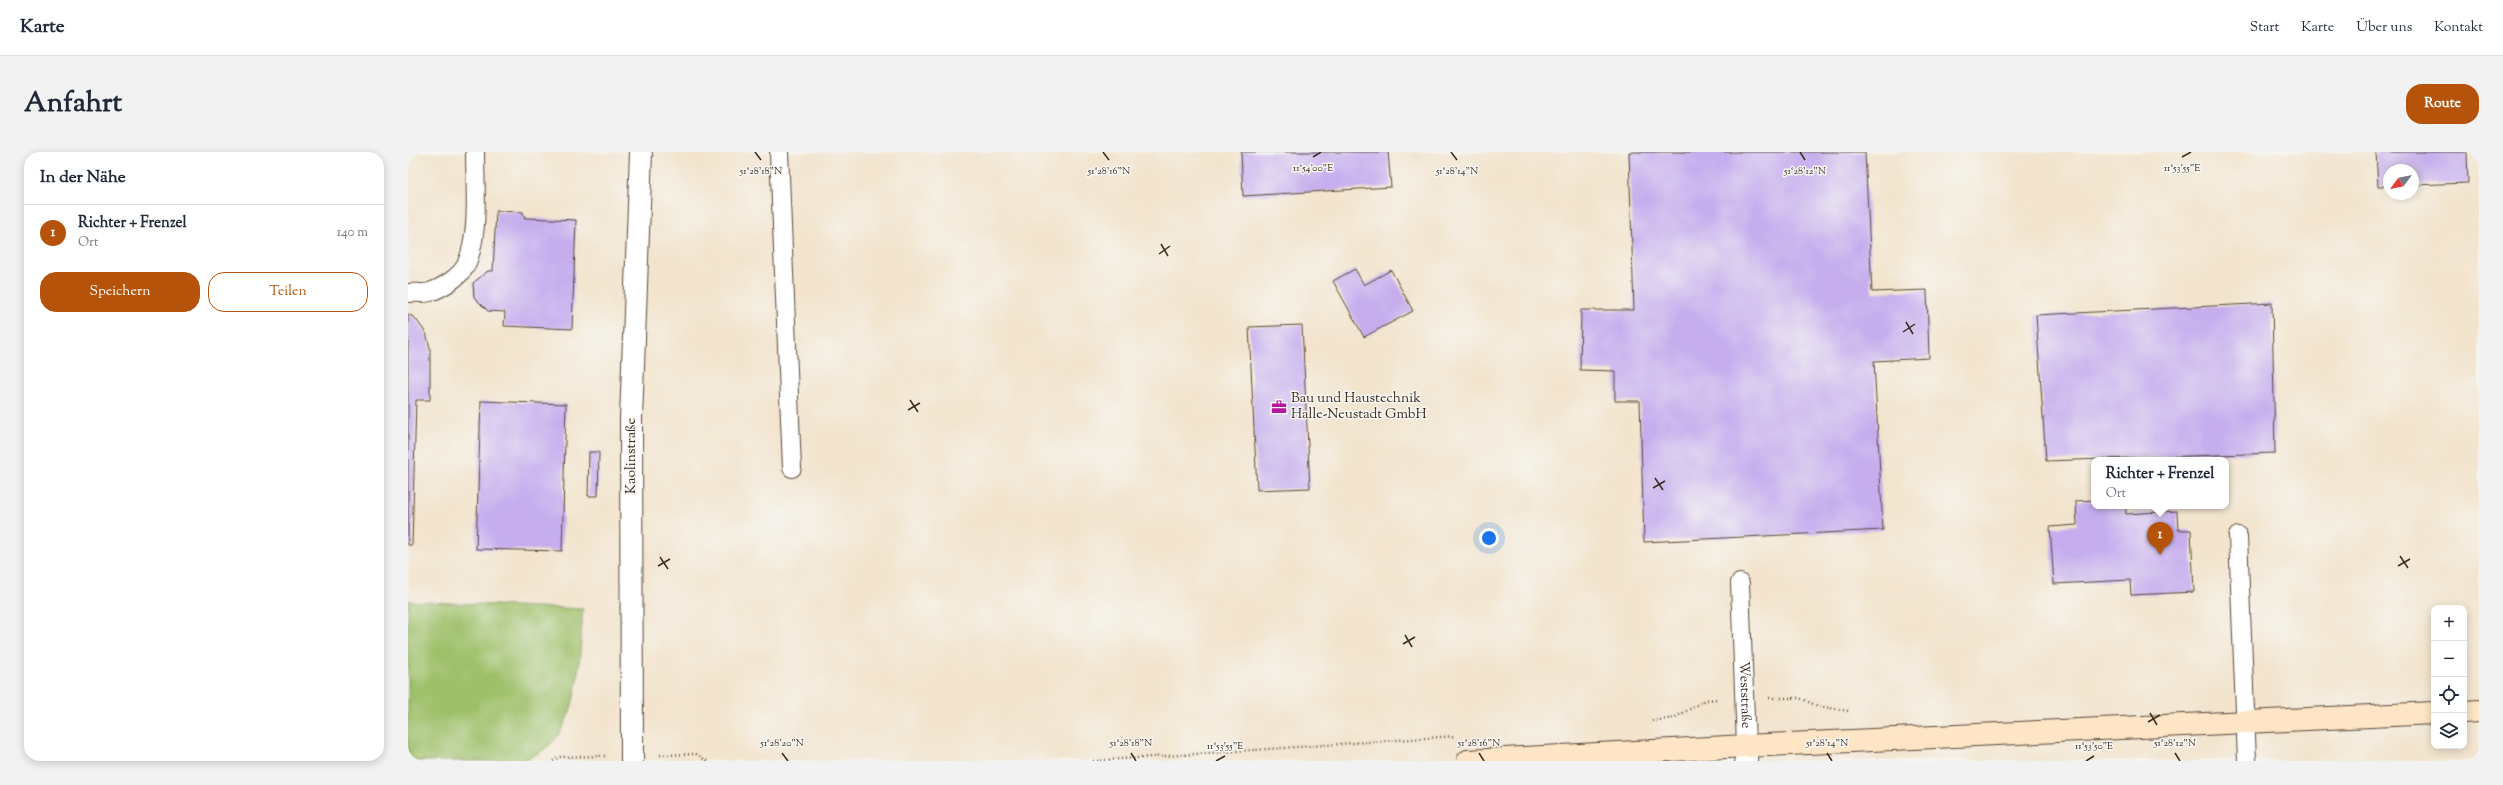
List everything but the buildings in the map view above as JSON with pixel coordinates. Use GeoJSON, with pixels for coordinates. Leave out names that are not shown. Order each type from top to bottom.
{"type":"FeatureCollection","features":[{"type":"Feature","properties":{"kind":"main road"},"geometry":{"type":"LineString","coordinates":[[2467,712],[2479,711]]}},
{"type":"Feature","properties":{"kind":"main road"},"geometry":{"type":"LineString","coordinates":[[1746,753],[2244,722],[2431,714]]}},
{"type":"Feature","properties":{"kind":"main road","name":"Weststraße"},"geometry":{"type":"LineString","coordinates":[[1468,761],[1746,753]]}},
{"type":"Feature","properties":{"kind":"street","name":"Kaolinstraße"},"geometry":{"type":"LineString","coordinates":[[632,758],[632,419],[641,152]]}},
{"type":"Feature","properties":{"kind":"lane"},"geometry":{"type":"LineString","coordinates":[[408,292],[429,292],[450,282],[465,267],[471,249],[474,227],[475,152]]}},
{"type":"Feature","properties":{"kind":"lane"},"geometry":{"type":"LineString","coordinates":[[779,152],[792,468]]}},
{"type":"Feature","properties":{"kind":"lane"},"geometry":{"type":"LineString","coordinates":[[2238,536],[2244,722],[2247,761]]}},
{"type":"Feature","properties":{"kind":"lane","name":"Weststraße"},"geometry":{"type":"LineString","coordinates":[[1740,583],[1746,753]]}},
{"type":"Feature","properties":{"kind":"path"},"geometry":{"type":"LineString","coordinates":[[553,761],[558,757],[632,758],[696,754],[707,761]]}},
{"type":"Feature","properties":{"kind":"green space"},"geometry":{"type":"Polygon","coordinates":[[[408,601],[583,609],[580,659],[575,693],[571,709],[553,742],[523,761],[408,761],[408,601]]]}},
{"type":"Feature","properties":{"kind":"place","name":"Bau und Haustechnik Halle-Neustadt GmbH"},"geometry":{"type":"Point","coordinates":[1279,407]}},
{"type":"Feature","properties":{"kind":"place","name":"Richter + Frenzel"},"geometry":{"type":"Point","coordinates":[2160,555]}}]}
